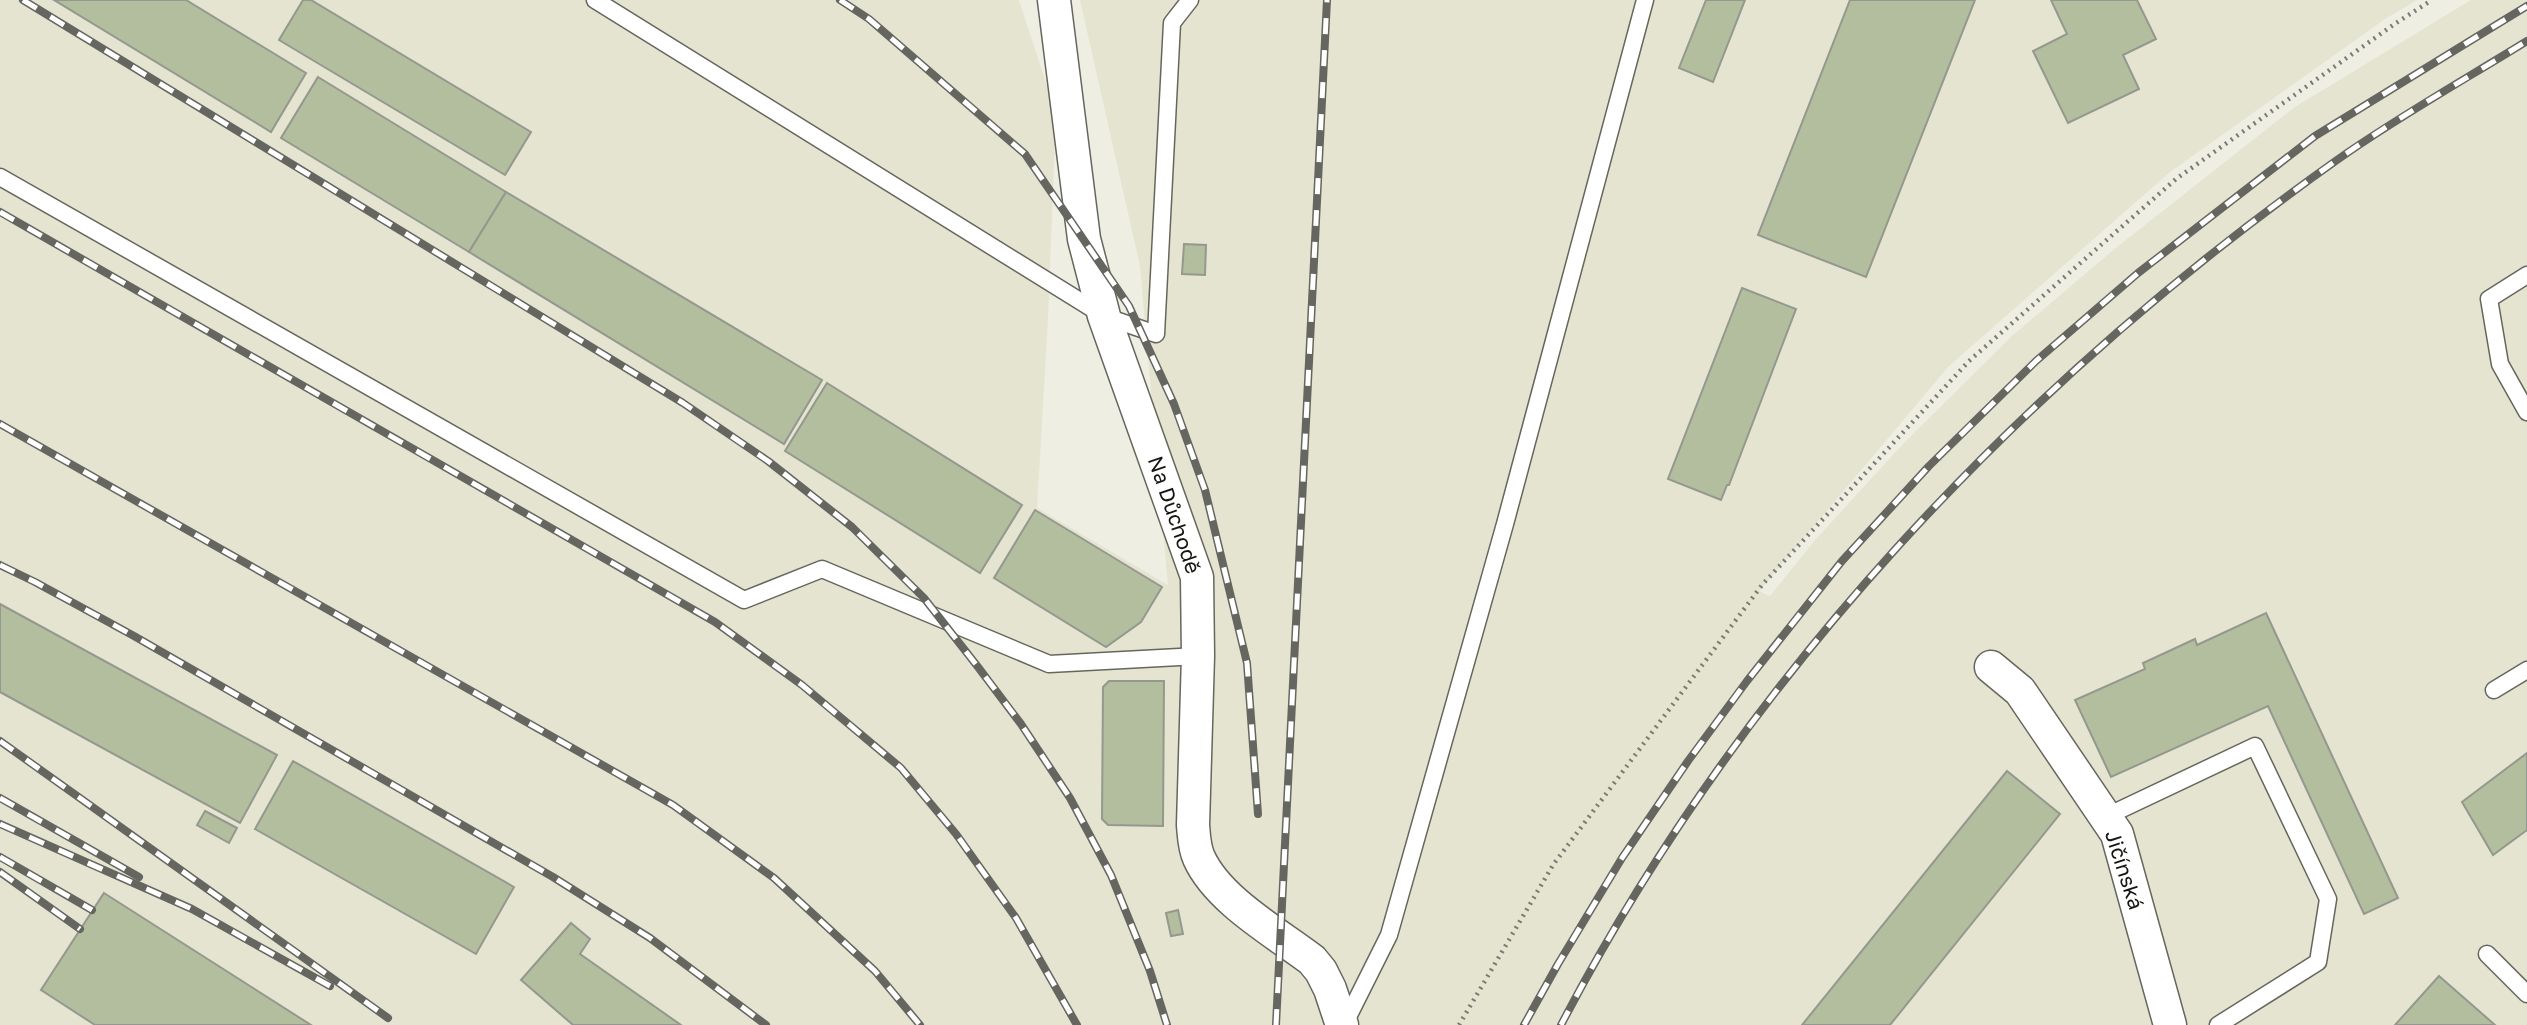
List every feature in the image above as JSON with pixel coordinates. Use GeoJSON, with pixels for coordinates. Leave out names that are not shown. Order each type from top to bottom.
{"type":"FeatureCollection","features":[{"type":"Feature","properties":{"kind":"street","name":"Na Důchodě"},"geometry":{"type":"LineString","coordinates":[[1054,0],[1084,239],[1104,316],[1197,577],[1198,656],[1193,825],[1195,846],[1209,874],[1231,899],[1311,960],[1321,971],[1343,1025]]}},
{"type":"Feature","properties":{"kind":"street","name":"Jičínská"},"geometry":{"type":"LineString","coordinates":[[1991,667],[2020,691],[2117,834],[2170,1025]]}},
{"type":"Feature","properties":{"kind":"lane"},"geometry":{"type":"LineString","coordinates":[[595,0],[1104,316],[1156,334],[1172,23],[1190,0]]}},
{"type":"Feature","properties":{"kind":"lane"},"geometry":{"type":"LineString","coordinates":[[1343,1025],[1389,935],[1505,524],[1646,0]]}},
{"type":"Feature","properties":{"kind":"lane"},"geometry":{"type":"LineString","coordinates":[[0,177],[744,600],[822,569],[1049,664],[1198,656]]}},
{"type":"Feature","properties":{"kind":"lane"},"geometry":{"type":"LineString","coordinates":[[2527,275],[2489,299],[2500,364],[2527,412]]}},
{"type":"Feature","properties":{"kind":"lane"},"geometry":{"type":"LineString","coordinates":[[2494,690],[2527,670]]}},
{"type":"Feature","properties":{"kind":"lane"},"geometry":{"type":"LineString","coordinates":[[2105,817],[2255,746],[2328,899],[2318,962],[2218,1025]]}},
{"type":"Feature","properties":{"kind":"lane"},"geometry":{"type":"LineString","coordinates":[[2487,954],[2527,994]]}},
{"type":"Feature","properties":{"kind":"path"},"geometry":{"type":"LineString","coordinates":[[1459,1025],[1553,865],[1762,585],[1969,361],[2176,178],[2432,0]]}},
{"type":"Feature","properties":{"kind":"shaded area"},"geometry":{"type":"Polygon","coordinates":[[[0,0],[1019,0],[1056,114],[1037,508],[1168,585],[1140,266],[1080,0],[2417,0],[2385,19],[2170,172],[1949,366],[1759,591],[1770,596],[1816,539],[1904,443],[2012,336],[2117,247],[2295,107],[2471,0],[2527,0],[2527,1025],[0,1025],[0,0]]]}},
{"type":"Feature","properties":{"kind":"building"},"geometry":{"type":"Polygon","coordinates":[[[54,0],[186,0],[306,73],[271,132],[54,0]]]}},
{"type":"Feature","properties":{"kind":"building"},"geometry":{"type":"Polygon","coordinates":[[[303,0],[311,0],[531,132],[505,175],[279,40],[303,0]]]}},
{"type":"Feature","properties":{"kind":"building"},"geometry":{"type":"Polygon","coordinates":[[[1706,0],[1745,0],[1713,82],[1679,68],[1706,0]]]}},
{"type":"Feature","properties":{"kind":"building"},"geometry":{"type":"Polygon","coordinates":[[[1850,0],[1975,0],[1866,277],[1758,235],[1850,0]]]}},
{"type":"Feature","properties":{"kind":"building"},"geometry":{"type":"Polygon","coordinates":[[[2051,0],[2137,0],[2156,39],[2123,55],[2139,89],[2068,123],[2033,51],[2067,34],[2051,0]]]}},
{"type":"Feature","properties":{"kind":"building"},"geometry":{"type":"Polygon","coordinates":[[[318,77],[506,192],[469,252],[281,138],[318,77]]]}},
{"type":"Feature","properties":{"kind":"building"},"geometry":{"type":"Polygon","coordinates":[[[506,192],[822,380],[784,444],[469,252],[506,192]]]}},
{"type":"Feature","properties":{"kind":"building"},"geometry":{"type":"Polygon","coordinates":[[[1184,244],[1206,245],[1205,275],[1182,274],[1184,244]]]}},
{"type":"Feature","properties":{"kind":"building"},"geometry":{"type":"Polygon","coordinates":[[[1742,288],[1796,309],[1721,500],[1668,479],[1742,288]]]}},
{"type":"Feature","properties":{"kind":"building"},"geometry":{"type":"Polygon","coordinates":[[[827,383],[1022,505],[980,573],[785,451],[827,383]]]}},
{"type":"Feature","properties":{"kind":"building"},"geometry":{"type":"Polygon","coordinates":[[[1035,510],[1162,587],[1141,622],[1106,647],[994,578],[1035,510]]]}},
{"type":"Feature","properties":{"kind":"building"},"geometry":{"type":"Polygon","coordinates":[[[0,604],[277,755],[240,823],[0,692],[0,604]]]}},
{"type":"Feature","properties":{"kind":"building"},"geometry":{"type":"Polygon","coordinates":[[[2266,613],[2398,898],[2364,914],[2268,706],[2111,777],[2075,700],[2145,669],[2143,663],[2195,639],[2197,645],[2266,613]]]}},
{"type":"Feature","properties":{"kind":"building"},"geometry":{"type":"Polygon","coordinates":[[[1109,681],[1164,681],[1163,826],[1108,825],[1102,819],[1103,687],[1109,681]]]}},
{"type":"Feature","properties":{"kind":"building"},"geometry":{"type":"Polygon","coordinates":[[[2527,753],[2527,830],[2493,855],[2462,802],[2527,753]]]}},
{"type":"Feature","properties":{"kind":"building"},"geometry":{"type":"Polygon","coordinates":[[[293,761],[514,887],[476,954],[255,829],[293,761]]]}},
{"type":"Feature","properties":{"kind":"building"},"geometry":{"type":"Polygon","coordinates":[[[2007,771],[2060,814],[1890,1025],[1802,1025],[2007,771]]]}},
{"type":"Feature","properties":{"kind":"building"},"geometry":{"type":"Polygon","coordinates":[[[205,811],[237,828],[229,843],[197,825],[205,811]]]}},
{"type":"Feature","properties":{"kind":"building"},"geometry":{"type":"Polygon","coordinates":[[[104,893],[311,1025],[95,1025],[41,990],[104,893]]]}},
{"type":"Feature","properties":{"kind":"building"},"geometry":{"type":"Polygon","coordinates":[[[1178,910],[1183,934],[1171,936],[1166,913],[1178,910]]]}},
{"type":"Feature","properties":{"kind":"building"},"geometry":{"type":"Polygon","coordinates":[[[571,923],[590,939],[580,954],[681,1025],[573,1025],[521,980],[571,923]]]}},
{"type":"Feature","properties":{"kind":"building"},"geometry":{"type":"Polygon","coordinates":[[[2439,976],[2495,1025],[2395,1025],[2439,976]]]}},
{"type":"Feature","properties":{"kind":"railway"},"geometry":{"type":"LineString","coordinates":[[23,0],[683,403],[768,461],[852,527],[924,598],[1021,724],[1070,798],[1111,875],[1150,971],[1167,1025]]}},
{"type":"Feature","properties":{"kind":"railway"},"geometry":{"type":"LineString","coordinates":[[840,0],[869,19],[1025,154],[1129,306],[1174,404],[1205,490],[1247,663],[1258,814]]}},
{"type":"Feature","properties":{"kind":"railway"},"geometry":{"type":"LineString","coordinates":[[1276,1025],[1327,0]]}},
{"type":"Feature","properties":{"kind":"railway"},"geometry":{"type":"LineString","coordinates":[[1524,1025],[1622,858],[1688,761],[1842,561],[1929,466],[2036,361],[2138,273],[2315,136],[2527,6]]}},
{"type":"Feature","properties":{"kind":"railway"},"geometry":{"type":"LineString","coordinates":[[1561,1025],[1633,897],[1714,775],[1802,658],[1898,547],[1999,441],[2107,341],[2220,248],[2360,144],[2527,41]]}},
{"type":"Feature","properties":{"kind":"railway"},"geometry":{"type":"LineString","coordinates":[[0,212],[715,622],[802,685],[901,768],[956,834],[1016,918],[1077,1025]]}},
{"type":"Feature","properties":{"kind":"railway"},"geometry":{"type":"LineString","coordinates":[[0,424],[673,805],[774,878],[875,971],[920,1025]]}},
{"type":"Feature","properties":{"kind":"railway"},"geometry":{"type":"LineString","coordinates":[[0,565],[134,636],[553,877],[650,938],[766,1025]]}},
{"type":"Feature","properties":{"kind":"railway"},"geometry":{"type":"LineString","coordinates":[[0,741],[388,1018]]}},
{"type":"Feature","properties":{"kind":"railway"},"geometry":{"type":"LineString","coordinates":[[0,798],[139,877]]}},
{"type":"Feature","properties":{"kind":"railway"},"geometry":{"type":"LineString","coordinates":[[0,824],[192,909],[330,986]]}},
{"type":"Feature","properties":{"kind":"railway"},"geometry":{"type":"LineString","coordinates":[[0,857],[92,910]]}},
{"type":"Feature","properties":{"kind":"railway"},"geometry":{"type":"LineString","coordinates":[[0,872],[80,929]]}}]}
